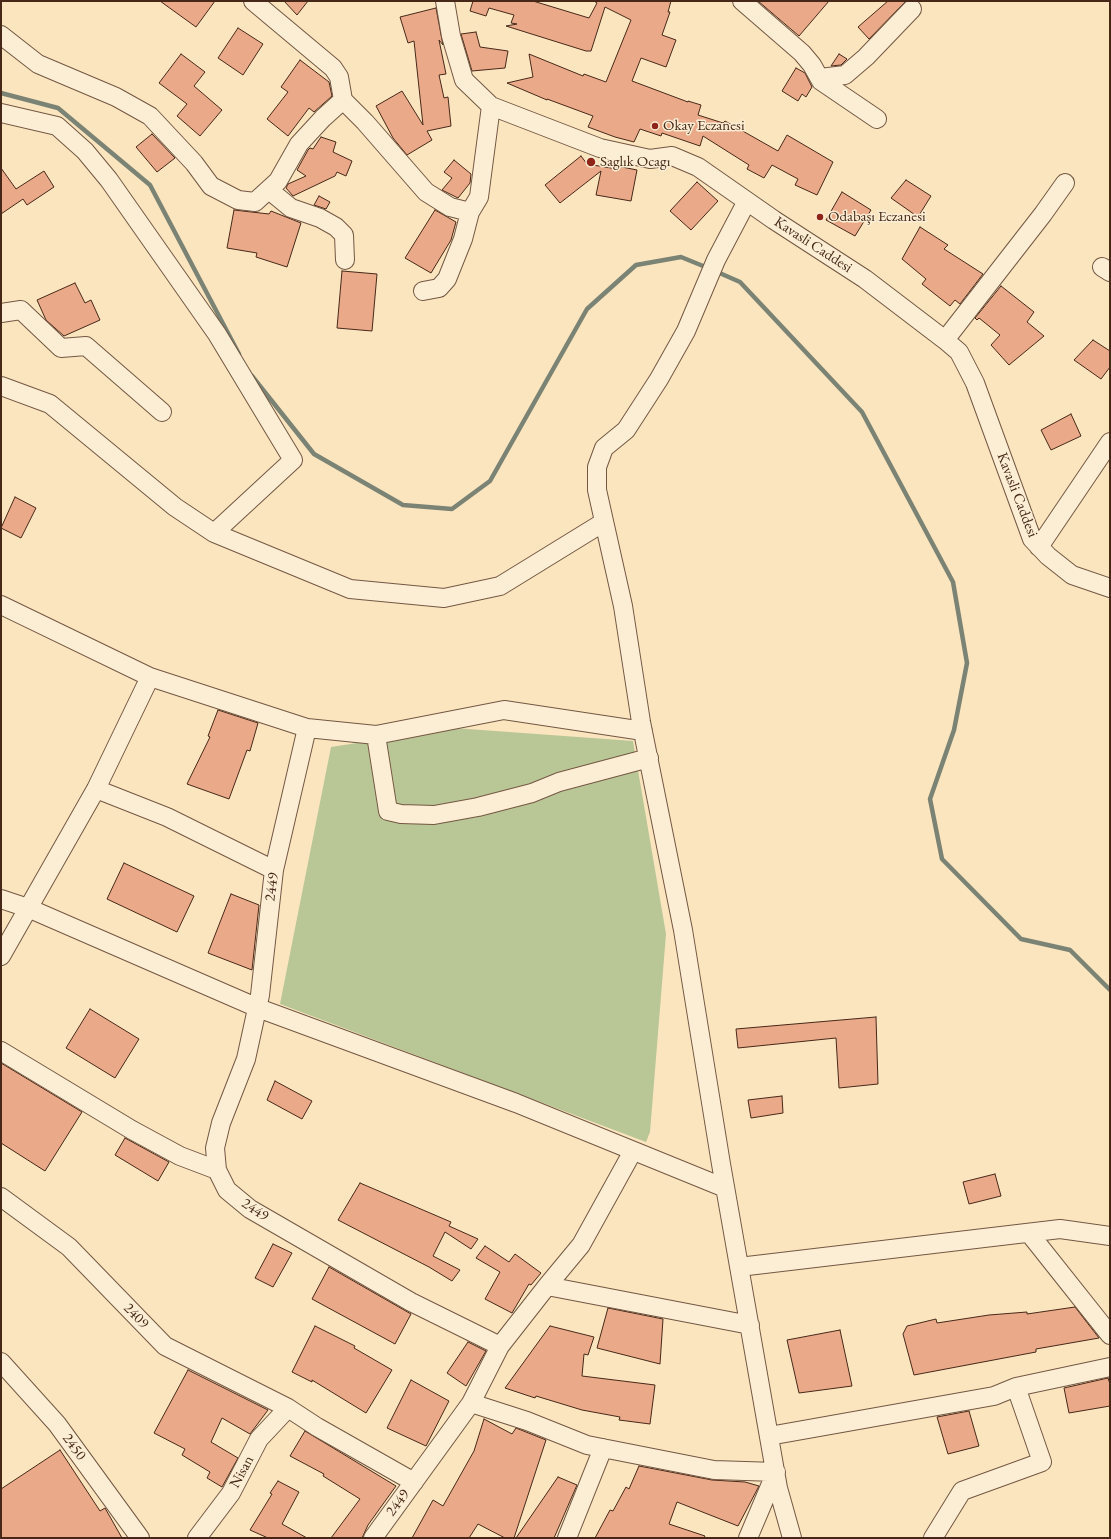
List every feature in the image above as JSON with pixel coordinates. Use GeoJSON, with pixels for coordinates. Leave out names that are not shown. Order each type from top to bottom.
{"type":"FeatureCollection","features":[{"type":"Feature","properties":{"kind":"street"},"geometry":{"type":"LineString","coordinates":[[253,1],[333,68],[340,77],[343,100],[365,122],[426,192],[450,207],[470,212]]}},
{"type":"Feature","properties":{"kind":"street","name":"Kavasli Caddesi"},"geometry":{"type":"LineString","coordinates":[[444,1],[464,80],[491,106],[600,148],[650,159],[672,156],[698,167],[747,202],[865,279],[946,340],[959,352],[975,383],[1032,539],[1072,575],[1110,588]]}},
{"type":"Feature","properties":{"kind":"street"},"geometry":{"type":"LineString","coordinates":[[742,1],[802,53],[820,78],[877,119]]}},
{"type":"Feature","properties":{"kind":"street"},"geometry":{"type":"LineString","coordinates":[[820,78],[845,75],[866,57],[912,9]]}},
{"type":"Feature","properties":{"kind":"street"},"geometry":{"type":"LineString","coordinates":[[1,36],[38,64],[116,97],[150,116],[194,163],[211,186],[238,200],[255,202],[269,190],[278,181],[299,144],[323,118],[343,100]]}},
{"type":"Feature","properties":{"kind":"street"},"geometry":{"type":"LineString","coordinates":[[423,291],[439,288],[447,279],[463,239],[470,212],[479,197],[491,106]]}},
{"type":"Feature","properties":{"kind":"street"},"geometry":{"type":"LineString","coordinates":[[1,113],[58,126],[85,151],[109,180],[217,334],[293,460],[214,533]]}},
{"type":"Feature","properties":{"kind":"street"},"geometry":{"type":"LineString","coordinates":[[946,340],[1044,214],[1065,183]]}},
{"type":"Feature","properties":{"kind":"street"},"geometry":{"type":"LineString","coordinates":[[269,190],[291,208],[320,218],[336,226],[344,235],[345,260]]}},
{"type":"Feature","properties":{"kind":"street"},"geometry":{"type":"LineString","coordinates":[[747,202],[707,279],[686,331],[659,379],[626,430],[604,448],[597,467],[597,490],[623,606],[643,731],[683,930],[725,1188],[769,1436],[792,1538]]}},
{"type":"Feature","properties":{"kind":"street"},"geometry":{"type":"LineString","coordinates":[[1,313],[21,310],[61,348],[86,346],[162,412]]}},
{"type":"Feature","properties":{"kind":"street"},"geometry":{"type":"LineString","coordinates":[[1,386],[50,404],[175,507],[214,533],[350,589],[444,598],[500,586],[604,522]]}},
{"type":"Feature","properties":{"kind":"street"},"geometry":{"type":"LineString","coordinates":[[1040,547],[1110,442]]}},
{"type":"Feature","properties":{"kind":"street"},"geometry":{"type":"LineString","coordinates":[[1,605],[150,677],[306,728],[376,735],[504,710],[643,731]]}},
{"type":"Feature","properties":{"kind":"street"},"geometry":{"type":"LineString","coordinates":[[1,956],[96,789],[150,677]]}},
{"type":"Feature","properties":{"kind":"street","name":"2449"},"geometry":{"type":"LineString","coordinates":[[306,728],[274,870],[258,1008],[246,1059],[221,1123],[215,1148],[217,1170],[227,1190],[250,1209],[411,1302],[500,1346],[472,1403],[373,1538]]}},
{"type":"Feature","properties":{"kind":"street"},"geometry":{"type":"LineString","coordinates":[[376,735],[388,811],[401,814],[434,815],[478,807],[532,793],[559,782],[649,758]]}},
{"type":"Feature","properties":{"kind":"street"},"geometry":{"type":"LineString","coordinates":[[96,789],[167,817],[274,870]]}},
{"type":"Feature","properties":{"kind":"street"},"geometry":{"type":"LineString","coordinates":[[1,899],[28,908],[258,1008],[516,1103],[725,1188]]}},
{"type":"Feature","properties":{"kind":"street"},"geometry":{"type":"LineString","coordinates":[[1,1051],[132,1130],[180,1156],[217,1170]]}},
{"type":"Feature","properties":{"kind":"street"},"geometry":{"type":"LineString","coordinates":[[500,1346],[546,1286],[582,1245],[633,1150]]}},
{"type":"Feature","properties":{"kind":"street","name":"2409"},"geometry":{"type":"LineString","coordinates":[[1,1197],[70,1247],[165,1346],[288,1408],[317,1428],[414,1482]]}},
{"type":"Feature","properties":{"kind":"street"},"geometry":{"type":"LineString","coordinates":[[739,1266],[1060,1229],[1110,1236]]}},
{"type":"Feature","properties":{"kind":"street"},"geometry":{"type":"LineString","coordinates":[[1029,1233],[1110,1335]]}},
{"type":"Feature","properties":{"kind":"street"},"geometry":{"type":"LineString","coordinates":[[546,1286],[750,1325]]}},
{"type":"Feature","properties":{"kind":"street","name":"2450"},"geometry":{"type":"LineString","coordinates":[[1,1362],[57,1424],[140,1538]]}},
{"type":"Feature","properties":{"kind":"street"},"geometry":{"type":"LineString","coordinates":[[769,1436],[994,1396],[1016,1387],[1110,1367]]}},
{"type":"Feature","properties":{"kind":"street"},"geometry":{"type":"LineString","coordinates":[[933,1538],[962,1491],[1042,1462],[1016,1387]]}},
{"type":"Feature","properties":{"kind":"street"},"geometry":{"type":"LineString","coordinates":[[472,1403],[527,1421],[587,1445],[714,1470],[776,1472]]}},
{"type":"Feature","properties":{"kind":"street","name":"Nisan"},"geometry":{"type":"LineString","coordinates":[[198,1538],[231,1493],[259,1439],[288,1408]]}},
{"type":"Feature","properties":{"kind":"street"},"geometry":{"type":"LineString","coordinates":[[567,1538],[603,1448]]}},
{"type":"Feature","properties":{"kind":"street"},"geometry":{"type":"LineString","coordinates":[[748,1538],[776,1472]]}},
{"type":"Feature","properties":{"kind":"green space"},"geometry":{"type":"Polygon","coordinates":[[[454,728],[633,741],[666,934],[650,1132],[646,1142],[280,1004],[331,747],[454,728]]]}},
{"type":"Feature","properties":{"kind":"building"},"geometry":{"type":"Polygon","coordinates":[[[160,1],[215,1],[196,27],[160,1]]]}},
{"type":"Feature","properties":{"kind":"building"},"geometry":{"type":"Polygon","coordinates":[[[284,1],[308,1],[297,15],[284,1]]]}},
{"type":"Feature","properties":{"kind":"building"},"geometry":{"type":"Polygon","coordinates":[[[473,1],[533,1],[589,18],[597,3],[594,1],[671,1],[668,12],[670,12],[662,35],[676,40],[666,67],[641,58],[632,81],[688,102],[701,105],[698,115],[723,123],[725,121],[778,151],[787,135],[833,162],[817,195],[795,185],[798,179],[772,165],[764,178],[747,169],[749,165],[703,136],[700,146],[662,133],[661,136],[640,129],[634,142],[615,137],[588,127],[593,116],[547,100],[507,83],[533,77],[529,54],[583,76],[584,74],[606,82],[631,20],[605,7],[591,51],[586,51],[506,26],[517,24],[511,23],[514,15],[489,8],[486,16],[470,11],[473,1]]]}},
{"type":"Feature","properties":{"kind":"building"},"geometry":{"type":"Polygon","coordinates":[[[758,1],[829,1],[799,36],[758,1]]]}},
{"type":"Feature","properties":{"kind":"building"},"geometry":{"type":"Polygon","coordinates":[[[888,1],[906,1],[869,39],[858,27],[888,1]]]}},
{"type":"Feature","properties":{"kind":"building"},"geometry":{"type":"Polygon","coordinates":[[[436,8],[443,45],[439,40],[446,74],[439,75],[444,98],[448,97],[451,126],[427,131],[432,140],[407,155],[393,138],[376,106],[402,91],[423,125],[414,41],[408,43],[400,17],[436,8]]]}},
{"type":"Feature","properties":{"kind":"building"},"geometry":{"type":"Polygon","coordinates":[[[238,28],[263,44],[243,75],[218,58],[238,28]]]}},
{"type":"Feature","properties":{"kind":"building"},"geometry":{"type":"Polygon","coordinates":[[[476,32],[480,47],[508,51],[505,68],[472,71],[461,34],[476,32]]]}},
{"type":"Feature","properties":{"kind":"building"},"geometry":{"type":"Polygon","coordinates":[[[181,54],[205,72],[194,86],[222,110],[200,136],[177,116],[187,104],[159,83],[181,54]]]}},
{"type":"Feature","properties":{"kind":"building"},"geometry":{"type":"Polygon","coordinates":[[[839,54],[847,59],[841,65],[831,66],[839,54]]]}},
{"type":"Feature","properties":{"kind":"building"},"geometry":{"type":"Polygon","coordinates":[[[300,60],[329,82],[332,96],[314,112],[309,108],[288,136],[267,119],[288,92],[281,87],[300,60]]]}},
{"type":"Feature","properties":{"kind":"building"},"geometry":{"type":"Polygon","coordinates":[[[796,68],[805,73],[812,87],[806,97],[802,94],[798,101],[782,91],[796,68]]]}},
{"type":"Feature","properties":{"kind":"building"},"geometry":{"type":"Polygon","coordinates":[[[152,134],[175,158],[157,172],[136,147],[152,134]]]}},
{"type":"Feature","properties":{"kind":"building"},"geometry":{"type":"Polygon","coordinates":[[[321,137],[336,142],[333,152],[352,161],[346,176],[337,172],[335,176],[293,196],[286,188],[288,184],[306,176],[297,170],[308,150],[310,148],[313,149],[321,137]]]}},
{"type":"Feature","properties":{"kind":"building"},"geometry":{"type":"Polygon","coordinates":[[[581,156],[587,164],[617,169],[617,166],[637,170],[631,201],[596,195],[601,171],[560,203],[545,185],[581,156]]]}},
{"type":"Feature","properties":{"kind":"building"},"geometry":{"type":"Polygon","coordinates":[[[454,160],[471,174],[470,183],[458,198],[442,190],[452,178],[444,172],[454,160]]]}},
{"type":"Feature","properties":{"kind":"building"},"geometry":{"type":"Polygon","coordinates":[[[1,168],[16,189],[44,171],[54,187],[27,205],[23,199],[1,214],[1,168]]]}},
{"type":"Feature","properties":{"kind":"building"},"geometry":{"type":"Polygon","coordinates":[[[906,180],[931,196],[918,217],[891,198],[906,180]]]}},
{"type":"Feature","properties":{"kind":"building"},"geometry":{"type":"Polygon","coordinates":[[[697,182],[718,201],[691,230],[670,211],[697,182]]]}},
{"type":"Feature","properties":{"kind":"building"},"geometry":{"type":"Polygon","coordinates":[[[842,192],[871,210],[855,236],[826,220],[842,192]]]}},
{"type":"Feature","properties":{"kind":"building"},"geometry":{"type":"Polygon","coordinates":[[[319,196],[330,202],[326,209],[314,205],[319,196]]]}},
{"type":"Feature","properties":{"kind":"building"},"geometry":{"type":"Polygon","coordinates":[[[234,210],[269,214],[271,211],[301,223],[287,267],[256,257],[257,253],[227,248],[234,210]]]}},
{"type":"Feature","properties":{"kind":"building"},"geometry":{"type":"Polygon","coordinates":[[[435,210],[456,222],[451,240],[431,273],[405,258],[435,210]]]}},
{"type":"Feature","properties":{"kind":"building"},"geometry":{"type":"Polygon","coordinates":[[[920,227],[948,245],[944,249],[983,274],[960,304],[955,300],[950,306],[922,284],[926,279],[902,259],[920,227]]]}},
{"type":"Feature","properties":{"kind":"building"},"geometry":{"type":"Polygon","coordinates":[[[342,271],[377,274],[372,331],[337,328],[342,271]]]}},
{"type":"Feature","properties":{"kind":"building"},"geometry":{"type":"Polygon","coordinates":[[[75,283],[85,303],[91,300],[100,320],[64,336],[46,320],[37,300],[75,283]]]}},
{"type":"Feature","properties":{"kind":"building"},"geometry":{"type":"Polygon","coordinates":[[[1001,286],[1034,312],[1027,322],[1044,336],[1009,365],[991,345],[1000,335],[979,318],[977,320],[975,318],[1001,286]]]}},
{"type":"Feature","properties":{"kind":"building"},"geometry":{"type":"Polygon","coordinates":[[[1093,340],[1110,351],[1110,367],[1101,379],[1074,360],[1093,340]]]}},
{"type":"Feature","properties":{"kind":"building"},"geometry":{"type":"Polygon","coordinates":[[[1071,414],[1081,436],[1051,450],[1041,430],[1071,414]]]}},
{"type":"Feature","properties":{"kind":"building"},"geometry":{"type":"Polygon","coordinates":[[[15,497],[36,508],[21,538],[1,528],[15,497]]]}},
{"type":"Feature","properties":{"kind":"building"},"geometry":{"type":"Polygon","coordinates":[[[218,710],[258,723],[250,751],[247,750],[229,799],[187,784],[210,737],[208,736],[218,710]]]}},
{"type":"Feature","properties":{"kind":"building"},"geometry":{"type":"Polygon","coordinates":[[[124,863],[194,896],[177,932],[107,899],[124,863]]]}},
{"type":"Feature","properties":{"kind":"building"},"geometry":{"type":"Polygon","coordinates":[[[231,894],[259,905],[252,970],[208,953],[231,894]]]}},
{"type":"Feature","properties":{"kind":"building"},"geometry":{"type":"Polygon","coordinates":[[[90,1009],[139,1039],[115,1078],[66,1048],[90,1009]]]}},
{"type":"Feature","properties":{"kind":"building"},"geometry":{"type":"Polygon","coordinates":[[[876,1017],[878,1084],[839,1088],[836,1038],[738,1048],[736,1029],[876,1017]]]}},
{"type":"Feature","properties":{"kind":"building"},"geometry":{"type":"Polygon","coordinates":[[[1,1063],[82,1112],[45,1171],[1,1143],[1,1063]]]}},
{"type":"Feature","properties":{"kind":"building"},"geometry":{"type":"Polygon","coordinates":[[[275,1081],[312,1101],[302,1119],[267,1100],[275,1081]]]}},
{"type":"Feature","properties":{"kind":"building"},"geometry":{"type":"Polygon","coordinates":[[[782,1096],[783,1113],[751,1118],[748,1100],[782,1096]]]}},
{"type":"Feature","properties":{"kind":"building"},"geometry":{"type":"Polygon","coordinates":[[[125,1138],[169,1162],[158,1181],[115,1155],[125,1138]]]}},
{"type":"Feature","properties":{"kind":"building"},"geometry":{"type":"Polygon","coordinates":[[[995,1174],[1001,1196],[969,1204],[963,1182],[995,1174]]]}},
{"type":"Feature","properties":{"kind":"building"},"geometry":{"type":"Polygon","coordinates":[[[360,1183],[451,1222],[449,1226],[478,1239],[471,1249],[445,1232],[433,1256],[460,1270],[452,1281],[429,1267],[338,1220],[360,1183]]]}},
{"type":"Feature","properties":{"kind":"building"},"geometry":{"type":"Polygon","coordinates":[[[273,1244],[292,1253],[273,1287],[255,1278],[273,1244]]]}},
{"type":"Feature","properties":{"kind":"building"},"geometry":{"type":"Polygon","coordinates":[[[485,1246],[509,1262],[515,1254],[541,1273],[531,1285],[529,1284],[512,1313],[485,1299],[500,1272],[476,1258],[485,1246]]]}},
{"type":"Feature","properties":{"kind":"building"},"geometry":{"type":"Polygon","coordinates":[[[329,1267],[411,1314],[395,1344],[312,1299],[329,1267]]]}},
{"type":"Feature","properties":{"kind":"building"},"geometry":{"type":"Polygon","coordinates":[[[1075,1307],[1099,1338],[1036,1349],[1036,1352],[914,1375],[903,1334],[907,1326],[936,1319],[937,1323],[989,1315],[1027,1312],[1027,1314],[1075,1307]]]}},
{"type":"Feature","properties":{"kind":"building"},"geometry":{"type":"Polygon","coordinates":[[[608,1308],[663,1319],[660,1364],[597,1348],[608,1308]]]}},
{"type":"Feature","properties":{"kind":"building"},"geometry":{"type":"Polygon","coordinates":[[[315,1326],[355,1346],[354,1348],[392,1370],[366,1413],[312,1380],[312,1382],[292,1372],[315,1326]]]}},
{"type":"Feature","properties":{"kind":"building"},"geometry":{"type":"Polygon","coordinates":[[[550,1326],[594,1337],[588,1355],[584,1354],[582,1376],[655,1385],[650,1424],[619,1420],[620,1417],[582,1410],[536,1396],[535,1398],[505,1388],[550,1326]]]}},
{"type":"Feature","properties":{"kind":"building"},"geometry":{"type":"Polygon","coordinates":[[[840,1330],[852,1386],[799,1393],[787,1340],[840,1330]]]}},
{"type":"Feature","properties":{"kind":"building"},"geometry":{"type":"Polygon","coordinates":[[[468,1342],[486,1351],[466,1386],[447,1373],[468,1342]]]}},
{"type":"Feature","properties":{"kind":"building"},"geometry":{"type":"Polygon","coordinates":[[[188,1370],[268,1410],[250,1434],[222,1418],[211,1442],[238,1458],[222,1487],[207,1478],[210,1472],[182,1455],[185,1449],[154,1433],[188,1370]]]}},
{"type":"Feature","properties":{"kind":"building"},"geometry":{"type":"Polygon","coordinates":[[[1108,1378],[1110,1384],[1110,1406],[1069,1413],[1064,1388],[1108,1378]]]}},
{"type":"Feature","properties":{"kind":"building"},"geometry":{"type":"Polygon","coordinates":[[[411,1380],[449,1401],[426,1446],[387,1428],[411,1380]]]}},
{"type":"Feature","properties":{"kind":"building"},"geometry":{"type":"Polygon","coordinates":[[[969,1411],[979,1446],[948,1454],[937,1417],[969,1411]]]}},
{"type":"Feature","properties":{"kind":"building"},"geometry":{"type":"Polygon","coordinates":[[[484,1419],[512,1434],[516,1428],[546,1440],[514,1538],[505,1538],[478,1524],[469,1538],[412,1538],[433,1500],[443,1506],[474,1451],[484,1419]]]}},
{"type":"Feature","properties":{"kind":"building"},"geometry":{"type":"Polygon","coordinates":[[[305,1431],[396,1486],[368,1525],[362,1538],[331,1538],[360,1499],[323,1476],[324,1474],[290,1456],[305,1431]]]}},
{"type":"Feature","properties":{"kind":"building"},"geometry":{"type":"Polygon","coordinates":[[[60,1450],[100,1511],[105,1508],[122,1538],[1,1538],[1,1489],[60,1450]]]}},
{"type":"Feature","properties":{"kind":"building"},"geometry":{"type":"Polygon","coordinates":[[[639,1466],[712,1480],[745,1482],[759,1486],[738,1526],[677,1502],[669,1524],[705,1536],[704,1538],[595,1538],[610,1510],[613,1511],[626,1487],[629,1489],[639,1466]]]}},
{"type":"Feature","properties":{"kind":"building"},"geometry":{"type":"Polygon","coordinates":[[[558,1477],[577,1485],[554,1538],[516,1538],[558,1477]]]}},
{"type":"Feature","properties":{"kind":"building"},"geometry":{"type":"Polygon","coordinates":[[[278,1481],[299,1492],[282,1524],[307,1538],[268,1538],[250,1530],[272,1494],[270,1493],[278,1481]]]}},
{"type":"Feature","properties":{"kind":"waterway"},"geometry":{"type":"LineString","coordinates":[[1,93],[58,108],[150,185],[239,354]]}},
{"type":"Feature","properties":{"kind":"waterway"},"geometry":{"type":"LineString","coordinates":[[252,376],[314,454],[403,505],[452,509],[490,481],[587,309],[636,265],[681,257],[708,268]]}},
{"type":"Feature","properties":{"kind":"waterway"},"geometry":{"type":"LineString","coordinates":[[715,271],[740,282],[862,412],[953,582],[967,663],[954,730],[930,799],[942,859],[1021,939],[1070,950],[1110,990]]}},
{"type":"Feature","properties":{"kind":"place","name":"Okay Eczanesi"},"geometry":{"type":"Point","coordinates":[655,126]}},
{"type":"Feature","properties":{"kind":"place","name":"Saglık Ocagı"},"geometry":{"type":"Point","coordinates":[591,162]}},
{"type":"Feature","properties":{"kind":"place","name":"Odabaşı Eczanesi"},"geometry":{"type":"Point","coordinates":[820,217]}}]}
